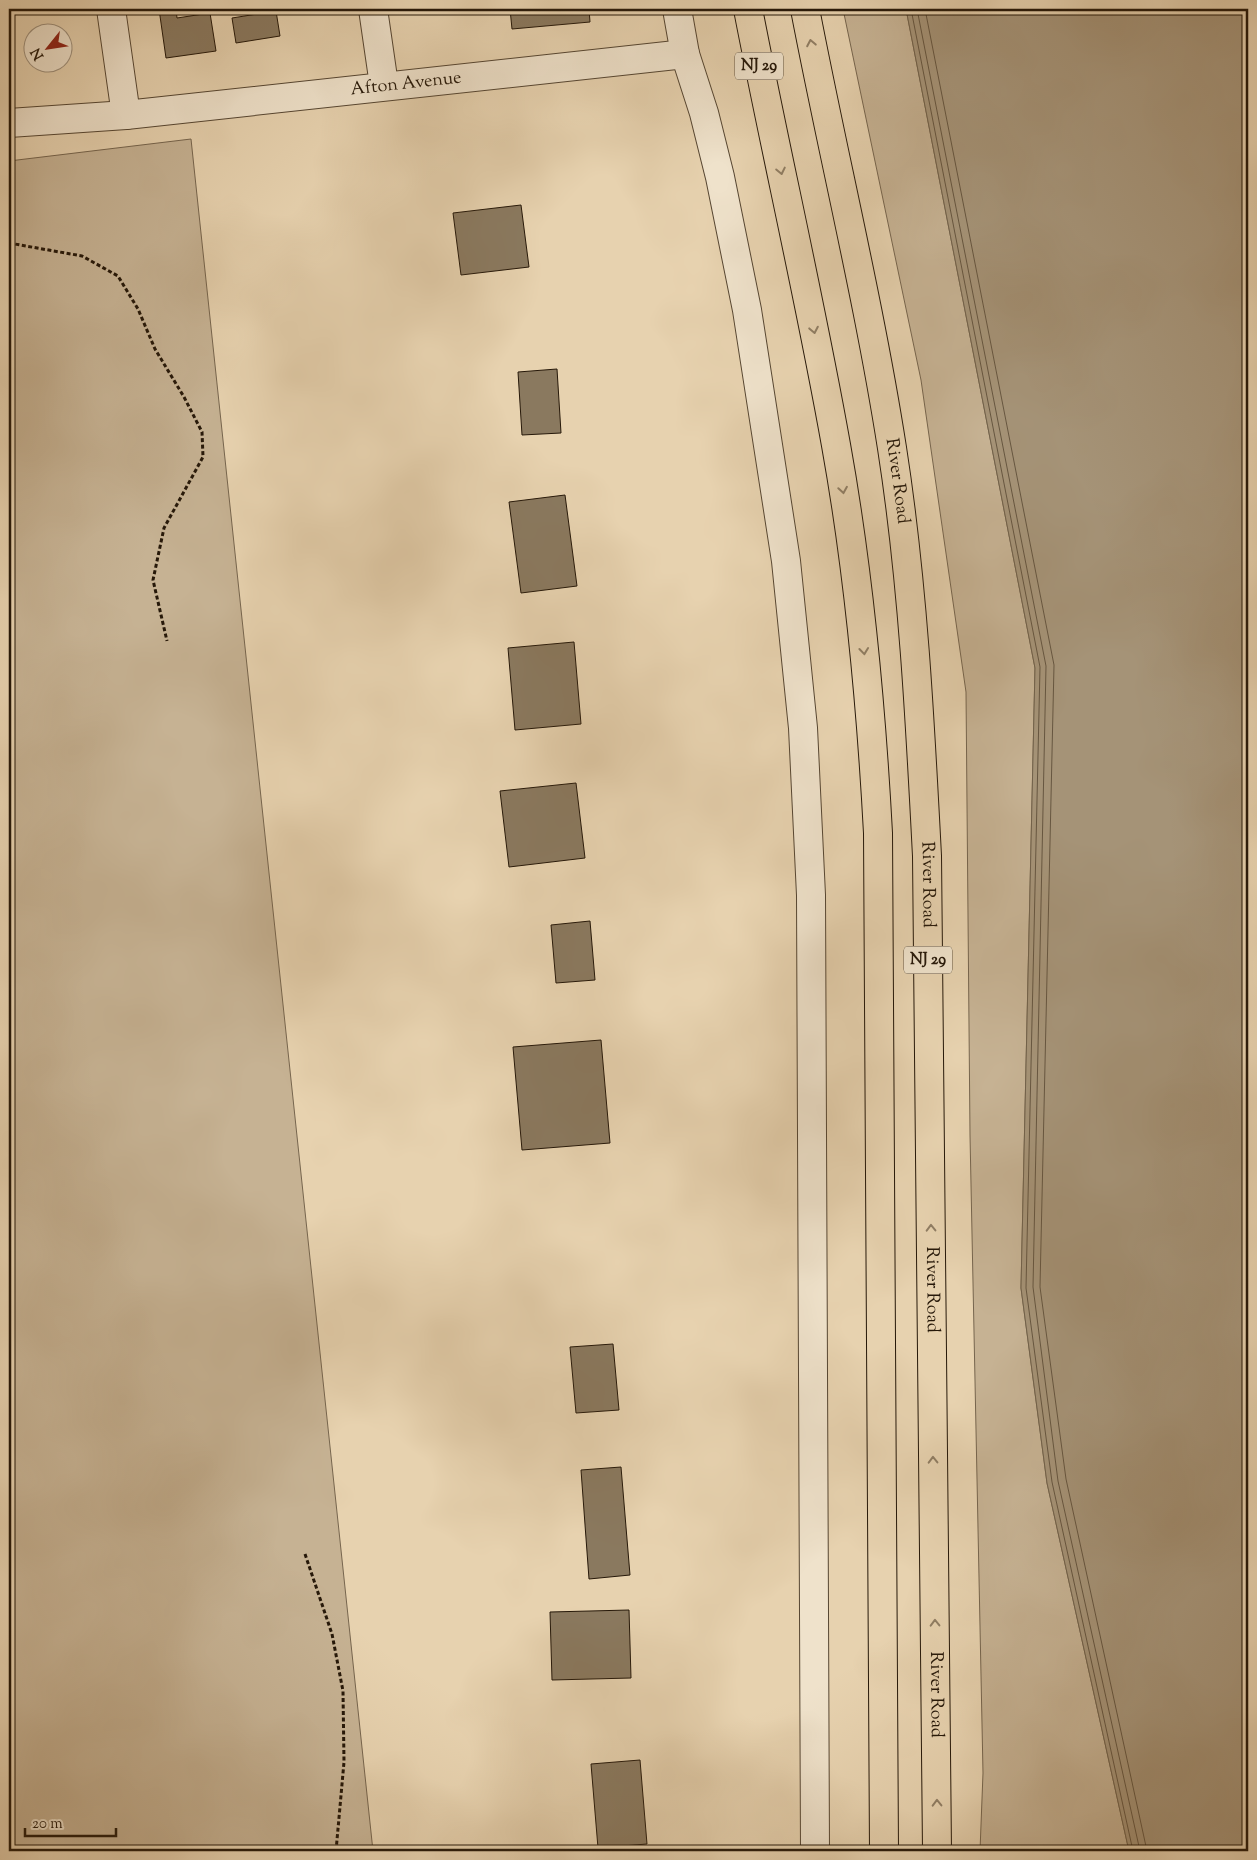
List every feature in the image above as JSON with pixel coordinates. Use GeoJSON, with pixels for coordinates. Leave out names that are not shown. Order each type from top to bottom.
{"type":"FeatureCollection","features":[{"type":"Feature","properties":{"kind":"highway","name":"NJ 29"},"geometry":{"type":"LineString","coordinates":[[748,9],[770,124],[805,284],[836,446],[859,599],[873,739],[878,833],[884,1851]]}},
{"type":"Feature","properties":{"kind":"highway","name":"River Road"},"geometry":{"type":"LineString","coordinates":[[804,9],[864,293],[892,449],[908,578],[920,717],[927,856],[937,1851]]}},
{"type":"Feature","properties":{"kind":"street"},"geometry":{"type":"LineString","coordinates":[[111,9],[126,114]]}},
{"type":"Feature","properties":{"kind":"street"},"geometry":{"type":"LineString","coordinates":[[374,9],[384,85]]}},
{"type":"Feature","properties":{"kind":"street"},"geometry":{"type":"LineString","coordinates":[[677,9],[685,54],[704,113],[720,177],[747,310],[786,562],[803,728],[811,895],[815,1851]]}},
{"type":"Feature","properties":{"kind":"street","name":"Afton Avenue"},"geometry":{"type":"LineString","coordinates":[[9,123],[126,114],[685,54]]}},
{"type":"Feature","properties":{"kind":"path"},"geometry":{"type":"LineString","coordinates":[[9,243],[82,256],[118,276],[138,309],[155,349],[184,397],[202,432],[203,457],[164,528],[153,580],[167,641]]}},
{"type":"Feature","properties":{"kind":"path"},"geometry":{"type":"LineString","coordinates":[[305,1554],[332,1634],[343,1692],[344,1762],[336,1851]]}},
{"type":"Feature","properties":{"kind":"shaded area"},"geometry":{"type":"Polygon","coordinates":[[[843,9],[906,9],[1035,668],[1021,1288],[1047,1483],[1129,1851],[980,1851],[983,1773],[970,1135],[966,692],[921,380],[843,9]]]}},
{"type":"Feature","properties":{"kind":"shaded area"},"geometry":{"type":"Polygon","coordinates":[[[191,139],[373,1851],[9,1851],[9,161],[191,139]]]}},
{"type":"Feature","properties":{"kind":"water"},"geometry":{"type":"Polygon","coordinates":[[[906,9],[1248,9],[1248,1851],[1129,1851],[1047,1483],[1021,1288],[1035,668],[906,9]]]}},
{"type":"Feature","properties":{"kind":"building"},"geometry":{"type":"Polygon","coordinates":[[[159,9],[176,9],[177,18],[210,13],[216,51],[166,58],[159,9]]]}},
{"type":"Feature","properties":{"kind":"building"},"geometry":{"type":"Polygon","coordinates":[[[510,9],[589,9],[590,22],[512,29],[510,9]]]}},
{"type":"Feature","properties":{"kind":"building"},"geometry":{"type":"Polygon","coordinates":[[[276,11],[280,36],[236,43],[232,18],[276,11]]]}},
{"type":"Feature","properties":{"kind":"building"},"geometry":{"type":"Polygon","coordinates":[[[521,205],[529,267],[461,275],[453,213],[521,205]]]}},
{"type":"Feature","properties":{"kind":"building"},"geometry":{"type":"Polygon","coordinates":[[[557,369],[561,433],[522,435],[518,372],[557,369]]]}},
{"type":"Feature","properties":{"kind":"building"},"geometry":{"type":"Polygon","coordinates":[[[565,495],[577,586],[521,593],[509,502],[565,495]]]}},
{"type":"Feature","properties":{"kind":"building"},"geometry":{"type":"Polygon","coordinates":[[[574,642],[581,724],[515,730],[508,648],[574,642]]]}},
{"type":"Feature","properties":{"kind":"building"},"geometry":{"type":"Polygon","coordinates":[[[576,783],[585,858],[509,867],[500,791],[576,783]]]}},
{"type":"Feature","properties":{"kind":"building"},"geometry":{"type":"Polygon","coordinates":[[[590,921],[595,980],[556,983],[551,925],[590,921]]]}},
{"type":"Feature","properties":{"kind":"building"},"geometry":{"type":"Polygon","coordinates":[[[601,1040],[610,1143],[522,1150],[513,1047],[601,1040]]]}},
{"type":"Feature","properties":{"kind":"building"},"geometry":{"type":"Polygon","coordinates":[[[613,1344],[619,1410],[576,1413],[570,1347],[613,1344]]]}},
{"type":"Feature","properties":{"kind":"building"},"geometry":{"type":"Polygon","coordinates":[[[621,1467],[630,1575],[589,1579],[581,1470],[621,1467]]]}},
{"type":"Feature","properties":{"kind":"building"},"geometry":{"type":"Polygon","coordinates":[[[629,1610],[631,1678],[552,1680],[550,1612],[629,1610]]]}},
{"type":"Feature","properties":{"kind":"building"},"geometry":{"type":"Polygon","coordinates":[[[640,1760],[647,1844],[598,1848],[591,1764],[640,1760]]]}}]}
